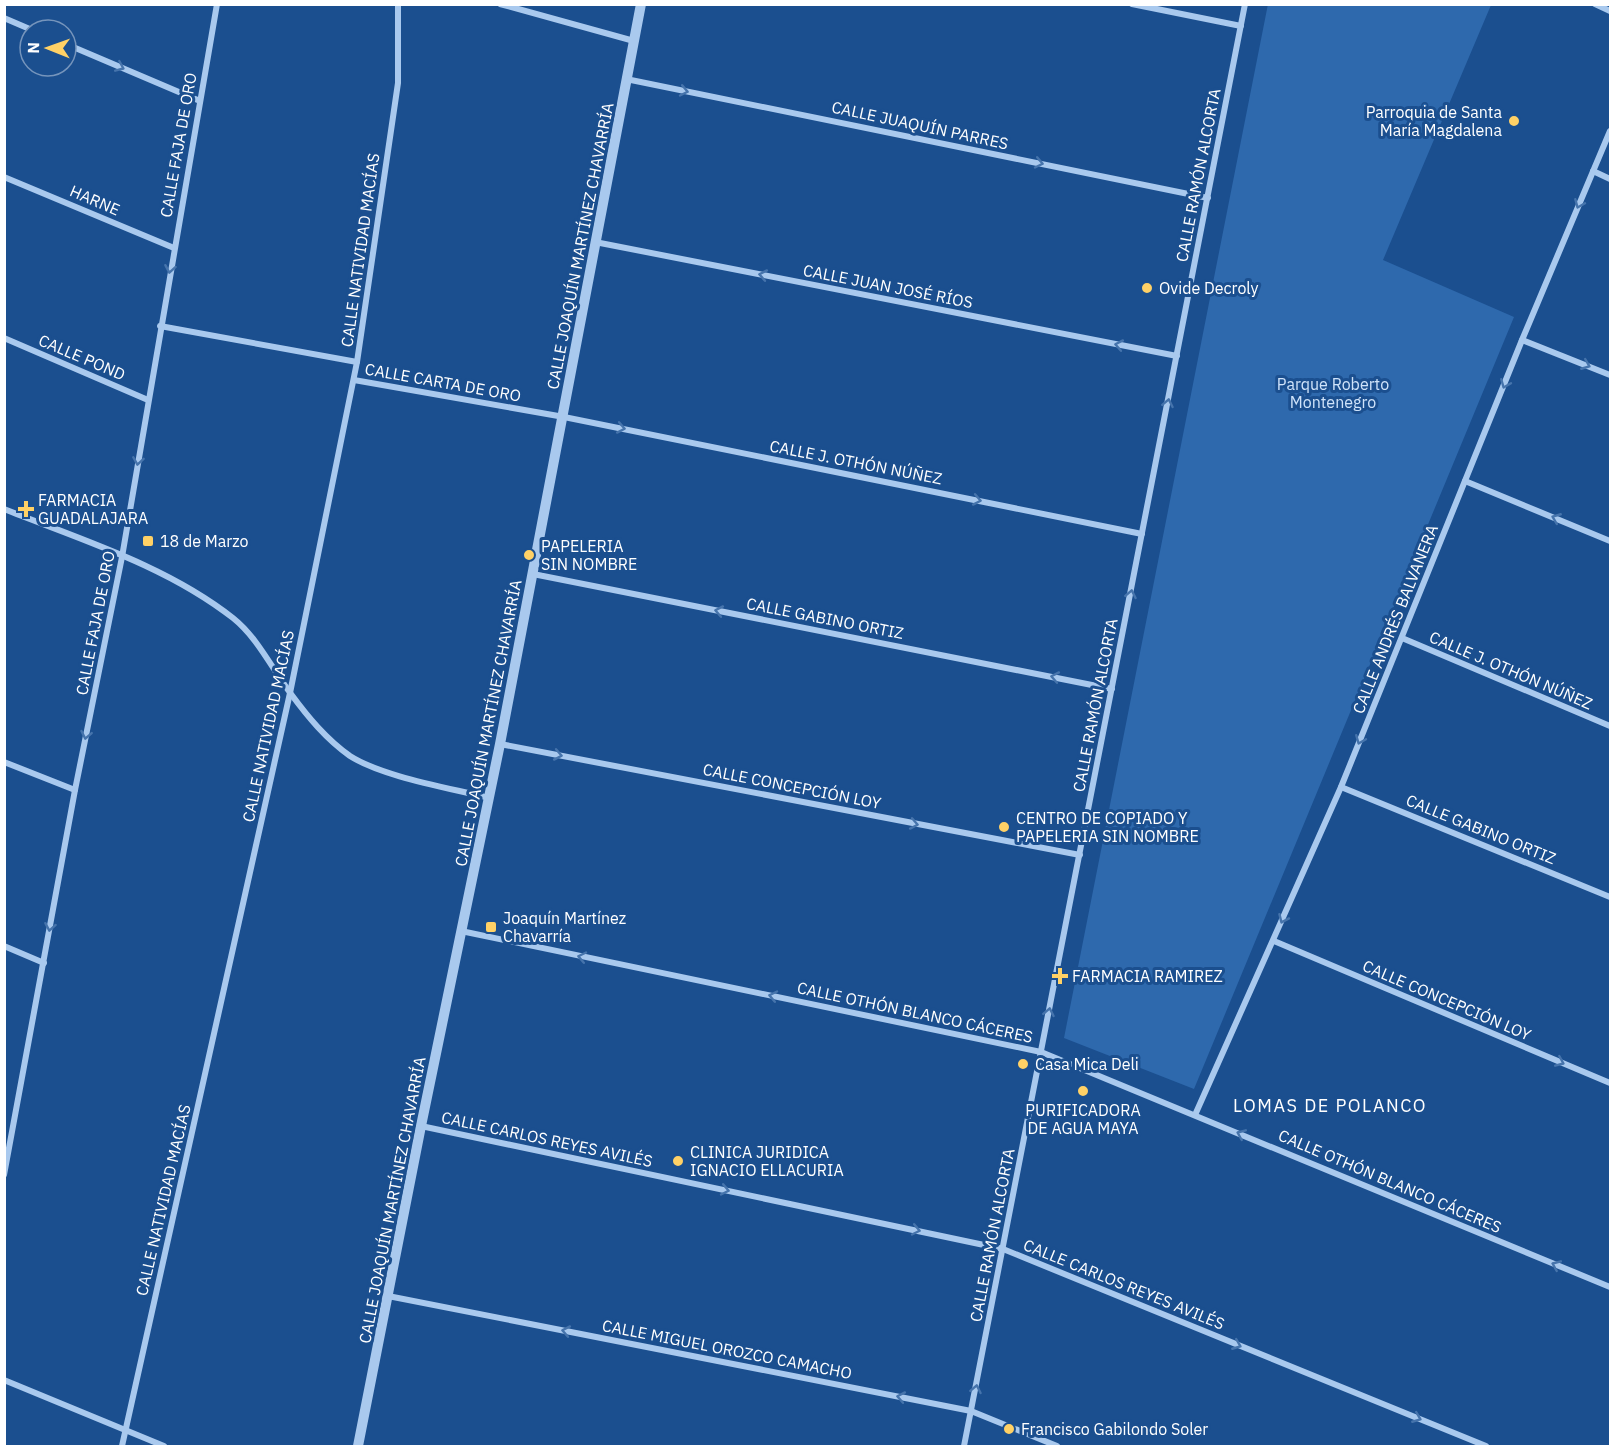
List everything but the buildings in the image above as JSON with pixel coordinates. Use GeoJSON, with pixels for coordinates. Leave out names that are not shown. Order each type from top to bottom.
{"type":"FeatureCollection","features":[{"type":"Feature","properties":{"kind":"street","name":"CALLE FAJA DE ORO"},"geometry":{"type":"LineString","coordinates":[[4,1175],[75,790],[122,556],[217,4]]}},
{"type":"Feature","properties":{"kind":"street","name":"CALLE NATIVIDAD MACÍAS"},"geometry":{"type":"LineString","coordinates":[[122,1446],[290,693],[354,380],[398,83],[398,4]]}},
{"type":"Feature","properties":{"kind":"street"},"geometry":{"type":"LineString","coordinates":[[500,4],[527,8],[634,41]]}},
{"type":"Feature","properties":{"kind":"street","name":"CALLE JOAQUÍN MARTÍNEZ CHAVARRÍA"},"geometry":{"type":"LineString","coordinates":[[358,1446],[500,744],[641,4]]}},
{"type":"Feature","properties":{"kind":"street"},"geometry":{"type":"LineString","coordinates":[[1132,4],[1241,26]]}},
{"type":"Feature","properties":{"kind":"street","name":"CALLE RAMÓN ALCORTA"},"geometry":{"type":"LineString","coordinates":[[964,1446],[1245,4]]}},
{"type":"Feature","properties":{"kind":"street"},"geometry":{"type":"LineString","coordinates":[[1595,4],[1611,11]]}},
{"type":"Feature","properties":{"kind":"street"},"geometry":{"type":"LineString","coordinates":[[4,18],[18,24]]}},
{"type":"Feature","properties":{"kind":"street"},"geometry":{"type":"LineString","coordinates":[[78,49],[200,101]]}},
{"type":"Feature","properties":{"kind":"street","name":"CALLE JUAQUÍN PARRES"},"geometry":{"type":"LineString","coordinates":[[626,79],[1208,198]]}},
{"type":"Feature","properties":{"kind":"street","name":"CALLE ANDRÉS BALVANERA"},"geometry":{"type":"LineString","coordinates":[[1195,1115],[1341,787],[1522,340],[1611,131]]}},
{"type":"Feature","properties":{"kind":"street"},"geometry":{"type":"LineString","coordinates":[[1593,171],[1611,179]]}},
{"type":"Feature","properties":{"kind":"street","name":"HARNE"},"geometry":{"type":"LineString","coordinates":[[4,177],[174,248]]}},
{"type":"Feature","properties":{"kind":"street","name":"CALLE JUAN JOSÉ RÍOS"},"geometry":{"type":"LineString","coordinates":[[595,242],[1177,356]]}},
{"type":"Feature","properties":{"kind":"street","name":"CALLE CARTA DE ORO"},"geometry":{"type":"LineString","coordinates":[[160,326],[357,362]]}},
{"type":"Feature","properties":{"kind":"street","name":"CALLE POND"},"geometry":{"type":"LineString","coordinates":[[4,338],[148,400]]}},
{"type":"Feature","properties":{"kind":"street"},"geometry":{"type":"LineString","coordinates":[[1522,340],[1611,375]]}},
{"type":"Feature","properties":{"kind":"street","name":"CALLE CARTA DE ORO"},"geometry":{"type":"LineString","coordinates":[[354,380],[564,417]]}},
{"type":"Feature","properties":{"kind":"street","name":"CALLE J. OTHÓN NÚÑEZ"},"geometry":{"type":"LineString","coordinates":[[564,417],[1142,534]]}},
{"type":"Feature","properties":{"kind":"street"},"geometry":{"type":"LineString","coordinates":[[1465,481],[1611,541]]}},
{"type":"Feature","properties":{"kind":"street"},"geometry":{"type":"LineString","coordinates":[[4,509],[122,556],[190,588],[236,620],[266,656],[290,693],[324,735],[352,757],[386,772],[489,798]]}},
{"type":"Feature","properties":{"kind":"street","name":"CALLE GABINO ORTIZ"},"geometry":{"type":"LineString","coordinates":[[533,574],[1112,688]]}},
{"type":"Feature","properties":{"kind":"street","name":"CALLE J. OTHÓN NÚÑEZ"},"geometry":{"type":"LineString","coordinates":[[1402,638],[1611,726]]}},
{"type":"Feature","properties":{"kind":"street","name":"CALLE CONCEPCIÓN LOY"},"geometry":{"type":"LineString","coordinates":[[500,744],[1080,855]]}},
{"type":"Feature","properties":{"kind":"street"},"geometry":{"type":"LineString","coordinates":[[4,762],[75,790]]}},
{"type":"Feature","properties":{"kind":"street","name":"CALLE GABINO ORTIZ"},"geometry":{"type":"LineString","coordinates":[[1341,787],[1611,897]]}},
{"type":"Feature","properties":{"kind":"street","name":"CALLE OTHÓN BLANCO CÁCERES"},"geometry":{"type":"LineString","coordinates":[[461,931],[1041,1052],[1611,1287]]}},
{"type":"Feature","properties":{"kind":"street","name":"CALLE CONCEPCIÓN LOY"},"geometry":{"type":"LineString","coordinates":[[1274,941],[1611,1083]]}},
{"type":"Feature","properties":{"kind":"street"},"geometry":{"type":"LineString","coordinates":[[4,946],[44,963]]}},
{"type":"Feature","properties":{"kind":"street","name":"CALLE CARLOS REYES AVILÉS"},"geometry":{"type":"LineString","coordinates":[[421,1126],[1003,1249],[1486,1446]]}},
{"type":"Feature","properties":{"kind":"street","name":"CALLE MIGUEL OROZCO CAMACHO"},"geometry":{"type":"LineString","coordinates":[[388,1296],[971,1411],[1057,1446]]}},
{"type":"Feature","properties":{"kind":"street"},"geometry":{"type":"LineString","coordinates":[[4,1380],[165,1446]]}},
{"type":"Feature","properties":{"kind":"green space","name":"Parque Roberto Montenegro"},"geometry":{"type":"Polygon","coordinates":[[[1268,4],[1491,5],[1383,260],[1514,317],[1194,1089],[1064,1038],[1268,4]]]}},
{"type":"Feature","properties":{"kind":"place","name":"Parroquia de Santa María Magdalena"},"geometry":{"type":"Point","coordinates":[1514,121]}},
{"type":"Feature","properties":{"kind":"place","name":"Ovide Decroly"},"geometry":{"type":"Point","coordinates":[1147,288]}},
{"type":"Feature","properties":{"kind":"place","name":"FARMACIA GUADALAJARA"},"geometry":{"type":"Point","coordinates":[26,509]}},
{"type":"Feature","properties":{"kind":"place","name":"18 de Marzo"},"geometry":{"type":"Point","coordinates":[148,541]}},
{"type":"Feature","properties":{"kind":"place","name":"PAPELERIA SIN NOMBRE"},"geometry":{"type":"Point","coordinates":[529,555]}},
{"type":"Feature","properties":{"kind":"place","name":"CENTRO DE COPIADO Y PAPELERIA SIN NOMBRE"},"geometry":{"type":"Point","coordinates":[1004,827]}},
{"type":"Feature","properties":{"kind":"place","name":"Joaquín Martínez Chavarría"},"geometry":{"type":"Point","coordinates":[491,927]}},
{"type":"Feature","properties":{"kind":"place","name":"FARMACIA RAMIREZ"},"geometry":{"type":"Point","coordinates":[1060,976]}},
{"type":"Feature","properties":{"kind":"place","name":"Casa Mica Deli"},"geometry":{"type":"Point","coordinates":[1023,1064]}},
{"type":"Feature","properties":{"kind":"place","name":"PURIFICADORA DE AGUA MAYA"},"geometry":{"type":"Point","coordinates":[1083,1091]}},
{"type":"Feature","properties":{"kind":"place","name":"CLINICA JURIDICA IGNACIO ELLACURIA"},"geometry":{"type":"Point","coordinates":[678,1161]}},
{"type":"Feature","properties":{"kind":"place","name":"Francisco Gabilondo Soler"},"geometry":{"type":"Point","coordinates":[1009,1429]}},
{"type":"Feature","properties":{"kind":"district","name":"LOMAS DE POLANCO"},"geometry":{"type":"Point","coordinates":[1330,1106]}}]}
